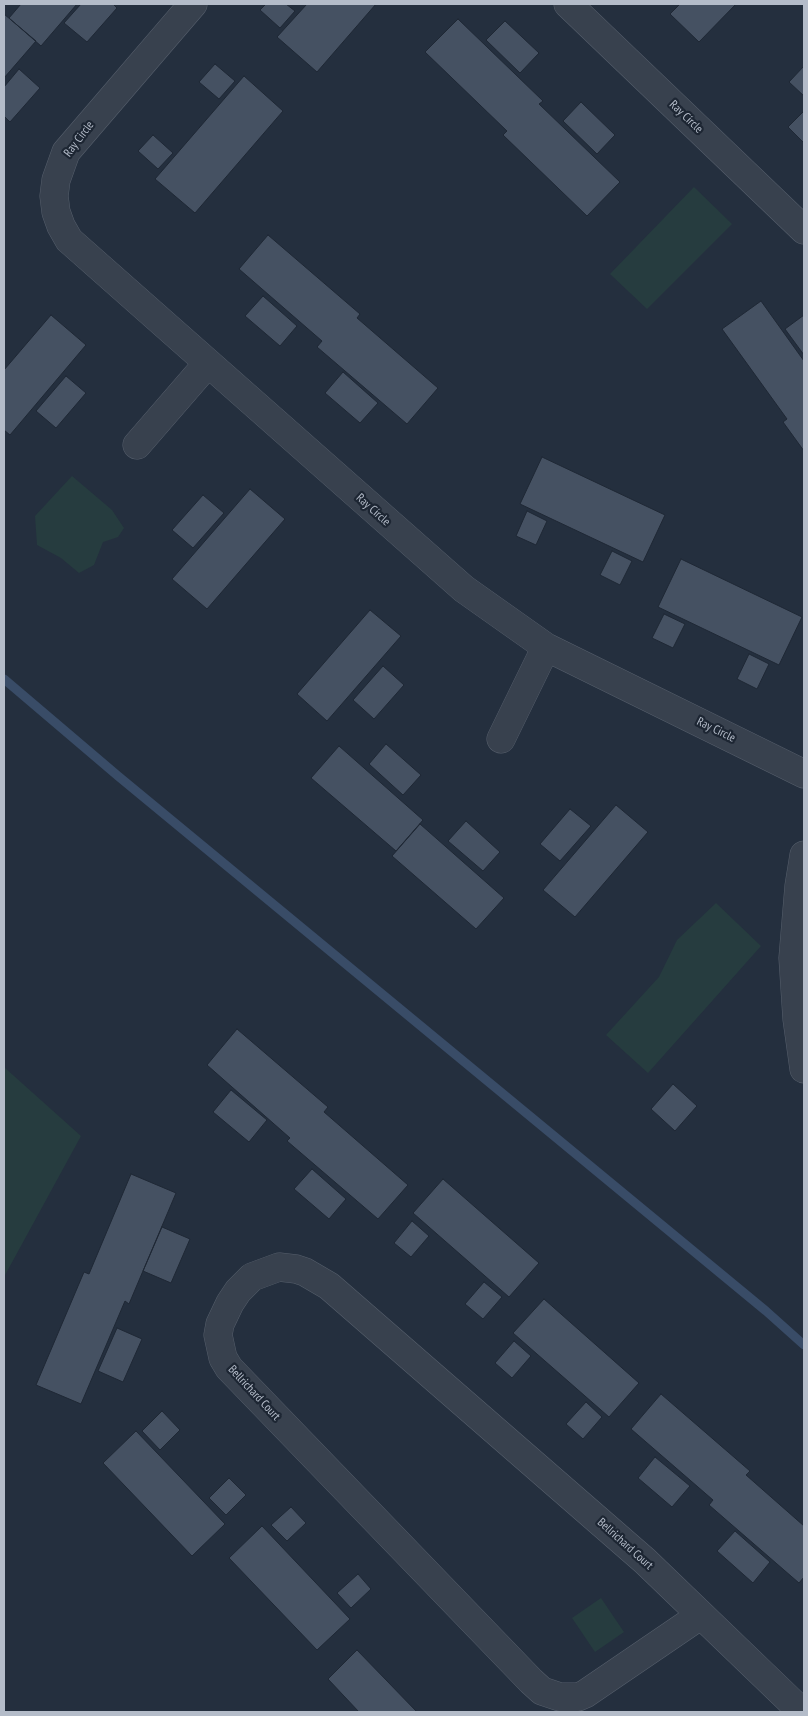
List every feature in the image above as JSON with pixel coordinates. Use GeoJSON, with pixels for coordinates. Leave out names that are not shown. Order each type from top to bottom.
{"type":"FeatureCollection","features":[{"type":"Feature","properties":{"kind":"street","name":"Ray Circle"},"geometry":{"type":"LineString","coordinates":[[193,4],[73,143],[61,164],[54,196],[56,212],[69,240],[464,589],[546,647],[804,774]]}},
{"type":"Feature","properties":{"kind":"street","name":"Ray Circle"},"geometry":{"type":"LineString","coordinates":[[568,4],[804,230]]}},
{"type":"Feature","properties":{"kind":"street"},"geometry":{"type":"LineString","coordinates":[[137,445],[208,363]]}},
{"type":"Feature","properties":{"kind":"street"},"geometry":{"type":"LineString","coordinates":[[501,738],[546,647]]}},
{"type":"Feature","properties":{"kind":"street"},"geometry":{"type":"LineString","coordinates":[[804,855],[798,886],[793,958],[797,1019],[804,1070]]}},
{"type":"Feature","properties":{"kind":"street","name":"Bellrichard Court"},"geometry":{"type":"LineString","coordinates":[[701,1615],[585,1694],[578,1697],[560,1697],[542,1691],[229,1368],[223,1358],[218,1335],[220,1324],[238,1291],[252,1277],[279,1267],[305,1272],[322,1282],[645,1561],[802,1712]]}},
{"type":"Feature","properties":{"kind":"green space"},"geometry":{"type":"Polygon","coordinates":[[[694,187],[732,224],[647,309],[610,274],[694,187]]]}},
{"type":"Feature","properties":{"kind":"green space"},"geometry":{"type":"Polygon","coordinates":[[[72,476],[112,510],[124,528],[118,537],[103,542],[94,565],[79,573],[61,558],[37,545],[35,516],[72,476]]]}},
{"type":"Feature","properties":{"kind":"green space"},"geometry":{"type":"Polygon","coordinates":[[[716,903],[761,946],[648,1073],[606,1035],[659,977],[677,940],[716,903]]]}},
{"type":"Feature","properties":{"kind":"green space"},"geometry":{"type":"Polygon","coordinates":[[[4,1067],[81,1136],[4,1277],[4,1067]]]}},
{"type":"Feature","properties":{"kind":"green space"},"geometry":{"type":"Polygon","coordinates":[[[601,1598],[624,1632],[595,1652],[572,1618],[601,1598]]]}},
{"type":"Feature","properties":{"kind":"building"},"geometry":{"type":"Polygon","coordinates":[[[21,4],[77,4],[41,46],[9,18],[21,4]]]}},
{"type":"Feature","properties":{"kind":"building"},"geometry":{"type":"Polygon","coordinates":[[[81,4],[113,4],[117,8],[87,42],[64,23],[81,4]]]}},
{"type":"Feature","properties":{"kind":"building"},"geometry":{"type":"Polygon","coordinates":[[[266,4],[286,4],[295,11],[280,28],[260,10],[266,4]]]}},
{"type":"Feature","properties":{"kind":"building"},"geometry":{"type":"Polygon","coordinates":[[[307,4],[376,4],[317,72],[277,37],[307,4]]]}},
{"type":"Feature","properties":{"kind":"building"},"geometry":{"type":"Polygon","coordinates":[[[680,4],[736,4],[699,42],[670,14],[680,4]]]}},
{"type":"Feature","properties":{"kind":"building"},"geometry":{"type":"Polygon","coordinates":[[[4,14],[36,41],[4,78],[4,14]]]}},
{"type":"Feature","properties":{"kind":"building"},"geometry":{"type":"Polygon","coordinates":[[[458,19],[543,101],[539,104],[620,182],[587,216],[503,135],[507,131],[425,52],[458,19]]]}},
{"type":"Feature","properties":{"kind":"building"},"geometry":{"type":"Polygon","coordinates":[[[505,21],[539,53],[520,73],[486,40],[505,21]]]}},
{"type":"Feature","properties":{"kind":"building"},"geometry":{"type":"Polygon","coordinates":[[[215,64],[235,81],[219,99],[199,82],[215,64]]]}},
{"type":"Feature","properties":{"kind":"building"},"geometry":{"type":"Polygon","coordinates":[[[804,66],[804,96],[789,82],[804,66]]]}},
{"type":"Feature","properties":{"kind":"building"},"geometry":{"type":"Polygon","coordinates":[[[19,69],[40,88],[10,122],[4,116],[4,87],[19,69]]]}},
{"type":"Feature","properties":{"kind":"building"},"geometry":{"type":"Polygon","coordinates":[[[244,76],[283,111],[195,213],[155,179],[244,76]]]}},
{"type":"Feature","properties":{"kind":"building"},"geometry":{"type":"Polygon","coordinates":[[[581,102],[615,135],[597,154],[563,121],[581,102]]]}},
{"type":"Feature","properties":{"kind":"building"},"geometry":{"type":"Polygon","coordinates":[[[804,111],[804,143],[788,127],[804,111]]]}},
{"type":"Feature","properties":{"kind":"building"},"geometry":{"type":"Polygon","coordinates":[[[153,135],[173,153],[158,169],[138,151],[153,135]]]}},
{"type":"Feature","properties":{"kind":"building"},"geometry":{"type":"Polygon","coordinates":[[[268,235],[360,314],[357,318],[438,388],[407,424],[317,347],[322,341],[239,269],[268,235]]]}},
{"type":"Feature","properties":{"kind":"building"},"geometry":{"type":"Polygon","coordinates":[[[263,296],[297,326],[280,346],[245,316],[263,296]]]}},
{"type":"Feature","properties":{"kind":"building"},"geometry":{"type":"Polygon","coordinates":[[[761,301],[804,361],[804,451],[783,422],[787,419],[722,329],[761,301]]]}},
{"type":"Feature","properties":{"kind":"building"},"geometry":{"type":"Polygon","coordinates":[[[51,315],[86,345],[10,435],[4,430],[4,370],[51,315]]]}},
{"type":"Feature","properties":{"kind":"building"},"geometry":{"type":"Polygon","coordinates":[[[804,315],[804,355],[785,329],[804,315]]]}},
{"type":"Feature","properties":{"kind":"building"},"geometry":{"type":"Polygon","coordinates":[[[343,372],[378,403],[360,423],[325,393],[343,372]]]}},
{"type":"Feature","properties":{"kind":"building"},"geometry":{"type":"Polygon","coordinates":[[[66,376],[86,393],[56,428],[36,411],[66,376]]]}},
{"type":"Feature","properties":{"kind":"building"},"geometry":{"type":"Polygon","coordinates":[[[542,457],[665,515],[643,562],[520,504],[542,457]]]}},
{"type":"Feature","properties":{"kind":"building"},"geometry":{"type":"Polygon","coordinates":[[[250,489],[285,519],[207,609],[172,579],[250,489]]]}},
{"type":"Feature","properties":{"kind":"building"},"geometry":{"type":"Polygon","coordinates":[[[203,495],[224,513],[193,548],[172,530],[203,495]]]}},
{"type":"Feature","properties":{"kind":"building"},"geometry":{"type":"Polygon","coordinates":[[[527,511],[547,521],[536,545],[516,536],[527,511]]]}},
{"type":"Feature","properties":{"kind":"building"},"geometry":{"type":"Polygon","coordinates":[[[612,551],[632,561],[620,585],[600,575],[612,551]]]}},
{"type":"Feature","properties":{"kind":"building"},"geometry":{"type":"Polygon","coordinates":[[[681,559],[802,617],[779,665],[658,607],[681,559]]]}},
{"type":"Feature","properties":{"kind":"building"},"geometry":{"type":"Polygon","coordinates":[[[370,610],[401,636],[327,721],[297,694],[370,610]]]}},
{"type":"Feature","properties":{"kind":"building"},"geometry":{"type":"Polygon","coordinates":[[[664,614],[685,624],[673,648],[652,638],[664,614]]]}},
{"type":"Feature","properties":{"kind":"building"},"geometry":{"type":"Polygon","coordinates":[[[749,654],[769,664],[757,689],[737,679],[749,654]]]}},
{"type":"Feature","properties":{"kind":"building"},"geometry":{"type":"Polygon","coordinates":[[[383,666],[404,685],[374,719],[353,700],[383,666]]]}},
{"type":"Feature","properties":{"kind":"building"},"geometry":{"type":"Polygon","coordinates":[[[386,744],[421,775],[403,795],[369,764],[386,744]]]}},
{"type":"Feature","properties":{"kind":"building"},"geometry":{"type":"Polygon","coordinates":[[[339,746],[423,820],[396,851],[311,778],[339,746]]]}},
{"type":"Feature","properties":{"kind":"building"},"geometry":{"type":"Polygon","coordinates":[[[616,805],[648,832],[575,917],[543,890],[616,805]]]}},
{"type":"Feature","properties":{"kind":"building"},"geometry":{"type":"Polygon","coordinates":[[[570,809],[591,826],[560,861],[540,844],[570,809]]]}},
{"type":"Feature","properties":{"kind":"building"},"geometry":{"type":"Polygon","coordinates":[[[466,821],[500,852],[483,871],[448,841],[466,821]]]}},
{"type":"Feature","properties":{"kind":"building"},"geometry":{"type":"Polygon","coordinates":[[[420,824],[504,898],[476,929],[392,856],[420,824]]]}},
{"type":"Feature","properties":{"kind":"building"},"geometry":{"type":"Polygon","coordinates":[[[237,1029],[328,1107],[324,1112],[408,1185],[378,1219],[287,1141],[290,1138],[207,1065],[237,1029]]]}},
{"type":"Feature","properties":{"kind":"building"},"geometry":{"type":"Polygon","coordinates":[[[673,1084],[697,1106],[675,1131],[651,1109],[673,1084]]]}},
{"type":"Feature","properties":{"kind":"building"},"geometry":{"type":"Polygon","coordinates":[[[231,1090],[267,1120],[249,1142],[213,1112],[231,1090]]]}},
{"type":"Feature","properties":{"kind":"building"},"geometry":{"type":"Polygon","coordinates":[[[312,1169],[346,1199],[329,1219],[294,1189],[312,1169]]]}},
{"type":"Feature","properties":{"kind":"building"},"geometry":{"type":"Polygon","coordinates":[[[131,1174],[176,1193],[129,1304],[125,1301],[81,1404],[36,1385],[84,1272],[89,1274],[131,1174]]]}},
{"type":"Feature","properties":{"kind":"building"},"geometry":{"type":"Polygon","coordinates":[[[443,1179],[539,1263],[509,1297],[413,1213],[443,1179]]]}},
{"type":"Feature","properties":{"kind":"building"},"geometry":{"type":"Polygon","coordinates":[[[412,1221],[429,1236],[411,1257],[394,1243],[412,1221]]]}},
{"type":"Feature","properties":{"kind":"building"},"geometry":{"type":"Polygon","coordinates":[[[162,1227],[190,1239],[171,1283],[143,1271],[162,1227]]]}},
{"type":"Feature","properties":{"kind":"building"},"geometry":{"type":"Polygon","coordinates":[[[484,1282],[502,1297],[483,1319],[465,1304],[484,1282]]]}},
{"type":"Feature","properties":{"kind":"building"},"geometry":{"type":"Polygon","coordinates":[[[544,1299],[639,1383],[609,1417],[513,1333],[544,1299]]]}},
{"type":"Feature","properties":{"kind":"building"},"geometry":{"type":"Polygon","coordinates":[[[117,1328],[142,1339],[123,1382],[98,1371],[117,1328]]]}},
{"type":"Feature","properties":{"kind":"building"},"geometry":{"type":"Polygon","coordinates":[[[514,1341],[531,1356],[512,1378],[495,1363],[514,1341]]]}},
{"type":"Feature","properties":{"kind":"building"},"geometry":{"type":"Polygon","coordinates":[[[661,1394],[750,1471],[746,1475],[804,1526],[804,1577],[799,1583],[709,1505],[713,1500],[631,1429],[661,1394]]]}},
{"type":"Feature","properties":{"kind":"building"},"geometry":{"type":"Polygon","coordinates":[[[586,1402],[602,1417],[583,1439],[566,1424],[586,1402]]]}},
{"type":"Feature","properties":{"kind":"building"},"geometry":{"type":"Polygon","coordinates":[[[162,1411],[180,1430],[160,1450],[142,1431],[162,1411]]]}},
{"type":"Feature","properties":{"kind":"building"},"geometry":{"type":"Polygon","coordinates":[[[136,1431],[225,1524],[192,1556],[103,1463],[136,1431]]]}},
{"type":"Feature","properties":{"kind":"building"},"geometry":{"type":"Polygon","coordinates":[[[655,1457],[690,1486],[672,1507],[638,1478],[655,1457]]]}},
{"type":"Feature","properties":{"kind":"building"},"geometry":{"type":"Polygon","coordinates":[[[229,1478],[246,1495],[226,1515],[209,1498],[229,1478]]]}},
{"type":"Feature","properties":{"kind":"building"},"geometry":{"type":"Polygon","coordinates":[[[291,1507],[306,1523],[287,1541],[271,1525],[291,1507]]]}},
{"type":"Feature","properties":{"kind":"building"},"geometry":{"type":"Polygon","coordinates":[[[262,1526],[350,1619],[317,1650],[229,1558],[262,1526]]]}},
{"type":"Feature","properties":{"kind":"building"},"geometry":{"type":"Polygon","coordinates":[[[735,1531],[770,1562],[753,1583],[717,1551],[735,1531]]]}},
{"type":"Feature","properties":{"kind":"building"},"geometry":{"type":"Polygon","coordinates":[[[358,1574],[371,1589],[351,1608],[337,1593],[358,1574]]]}},
{"type":"Feature","properties":{"kind":"building"},"geometry":{"type":"Polygon","coordinates":[[[357,1650],[417,1712],[359,1712],[328,1679],[357,1650]]]}},
{"type":"Feature","properties":{"kind":"waterway"},"geometry":{"type":"LineString","coordinates":[[4,679],[118,776],[766,1311],[804,1345]]}}]}
